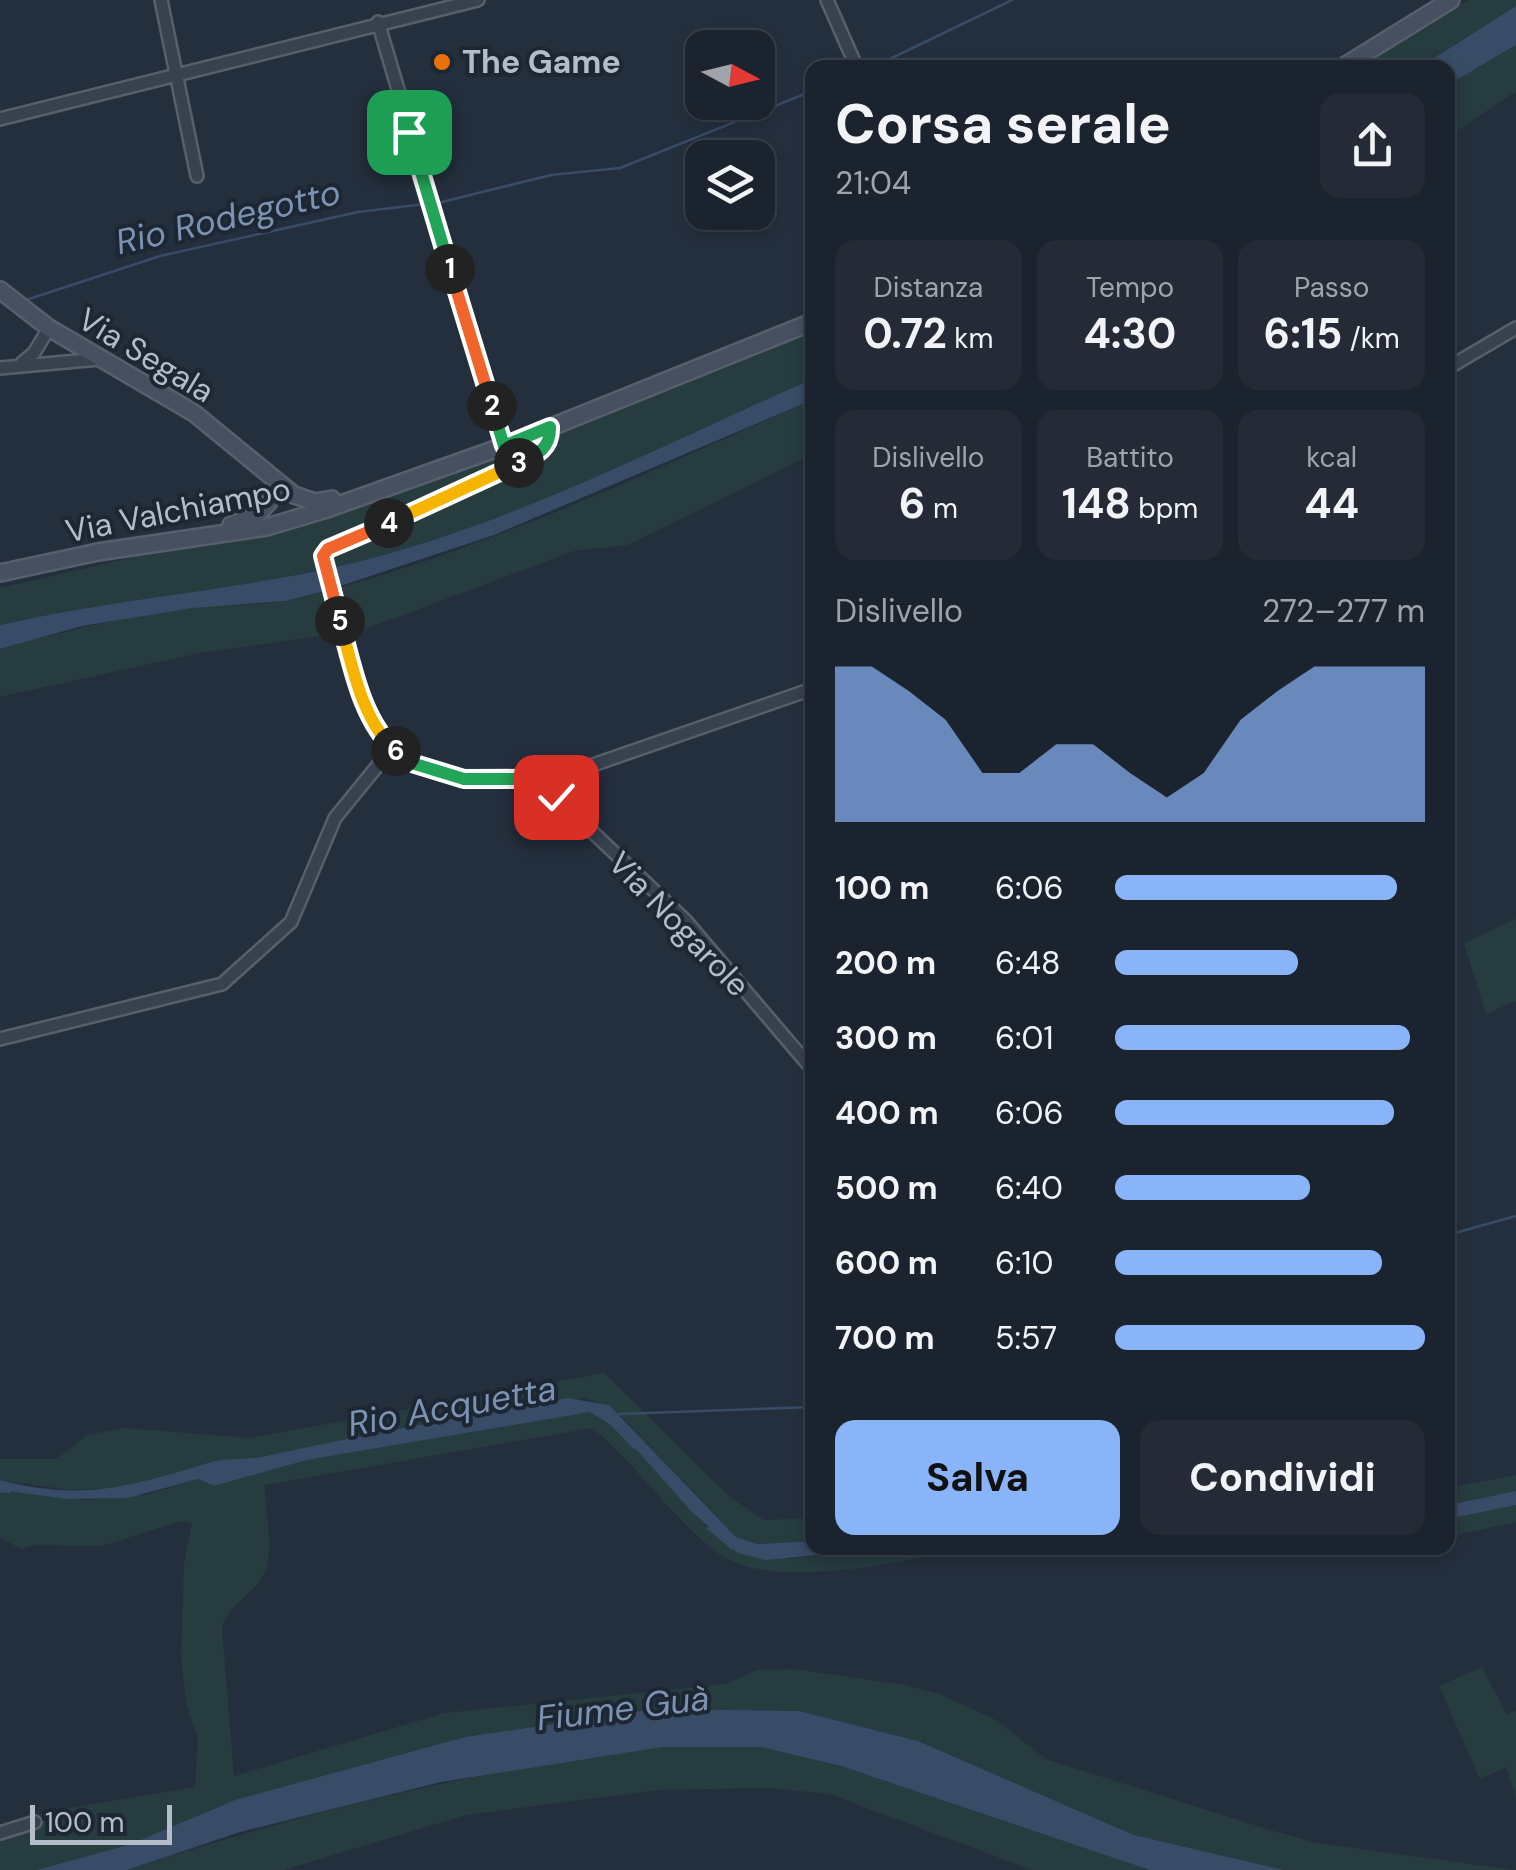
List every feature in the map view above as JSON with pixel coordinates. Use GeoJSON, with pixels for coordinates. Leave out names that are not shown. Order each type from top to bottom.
{"type":"FeatureCollection","features":[{"type":"Feature","properties":{"kind":"main road"},"geometry":{"type":"LineString","coordinates":[[1354,60],[1451,0]]}},
{"type":"Feature","properties":{"kind":"main road","name":"Via Segala"},"geometry":{"type":"LineString","coordinates":[[0,290],[48,328],[194,412],[288,489]]}},
{"type":"Feature","properties":{"kind":"main road","name":"Via Valchiampo"},"geometry":{"type":"LineString","coordinates":[[0,573],[286,521],[504,446],[805,325]]}},
{"type":"Feature","properties":{"kind":"main road"},"geometry":{"type":"LineString","coordinates":[[262,468],[270,502],[286,521]]}},
{"type":"Feature","properties":{"kind":"main road"},"geometry":{"type":"LineString","coordinates":[[286,521],[288,489],[314,502],[380,490]]}},
{"type":"Feature","properties":{"kind":"main road"},"geometry":{"type":"LineString","coordinates":[[190,538],[256,516],[270,502]]}},
{"type":"Feature","properties":{"kind":"street"},"geometry":{"type":"LineString","coordinates":[[160,0],[197,176]]}},
{"type":"Feature","properties":{"kind":"street"},"geometry":{"type":"LineString","coordinates":[[0,120],[378,22],[478,0]]}},
{"type":"Feature","properties":{"kind":"street"},"geometry":{"type":"LineString","coordinates":[[827,0],[854,60]]}},
{"type":"Feature","properties":{"kind":"street"},"geometry":{"type":"LineString","coordinates":[[378,22],[504,446]]}},
{"type":"Feature","properties":{"kind":"street"},"geometry":{"type":"LineString","coordinates":[[22,363],[34,354],[48,328]]}},
{"type":"Feature","properties":{"kind":"street"},"geometry":{"type":"LineString","coordinates":[[1455,364],[1516,328]]}},
{"type":"Feature","properties":{"kind":"street"},"geometry":{"type":"LineString","coordinates":[[0,368],[99,359]]}},
{"type":"Feature","properties":{"kind":"street"},"geometry":{"type":"LineString","coordinates":[[550,427],[549,442],[540,453],[328,549],[323,556],[362,695],[392,748],[438,773],[464,779],[526,776],[541,783],[805,691]]}},
{"type":"Feature","properties":{"kind":"street"},"geometry":{"type":"LineString","coordinates":[[0,1039],[222,984],[291,922],[335,818],[392,748]]}},
{"type":"Feature","properties":{"kind":"street","name":"Via Nogarole"},"geometry":{"type":"LineString","coordinates":[[541,783],[685,920],[805,1061]]}},
{"type":"Feature","properties":{"kind":"street"},"geometry":{"type":"LineString","coordinates":[[0,1833],[36,1822]]}},
{"type":"Feature","properties":{"kind":"green space"},"geometry":{"type":"Polygon","coordinates":[[[1469,0],[1516,0],[1516,6],[1431,60],[1365,60],[1469,0]]]}},
{"type":"Feature","properties":{"kind":"green space"},"geometry":{"type":"Polygon","coordinates":[[[1516,45],[1516,91],[1455,132],[1455,81],[1516,45]]]}},
{"type":"Feature","properties":{"kind":"green space"},"geometry":{"type":"Polygon","coordinates":[[[805,325],[805,382],[586,481],[471,527],[412,547],[309,573],[0,625],[0,588],[317,515],[805,325]]]}},
{"type":"Feature","properties":{"kind":"green space"},"geometry":{"type":"Polygon","coordinates":[[[805,403],[805,457],[628,545],[574,551],[363,630],[200,653],[0,697],[0,649],[143,615],[278,602],[358,582],[490,538],[805,403]]]}},
{"type":"Feature","properties":{"kind":"green space"},"geometry":{"type":"Polygon","coordinates":[[[1516,919],[1516,1001],[1486,1014],[1464,943],[1516,919]]]}},
{"type":"Feature","properties":{"kind":"green space"},"geometry":{"type":"Polygon","coordinates":[[[604,1373],[730,1497],[764,1520],[805,1518],[805,1541],[758,1544],[736,1537],[618,1413],[608,1405],[583,1398],[244,1460],[209,1463],[127,1488],[69,1490],[0,1480],[0,1459],[56,1459],[87,1435],[124,1428],[250,1438],[604,1373]]]}},
{"type":"Feature","properties":{"kind":"green space"},"geometry":{"type":"Polygon","coordinates":[[[590,1412],[620,1431],[714,1534],[790,1559],[827,1555],[940,1555],[808,1572],[743,1565],[701,1539],[592,1428],[265,1485],[267,1565],[222,1629],[234,1776],[444,1713],[725,1684],[757,1670],[794,1669],[940,1694],[996,1720],[1046,1759],[1317,1843],[1516,1870],[1284,1870],[1134,1835],[918,1741],[799,1711],[655,1709],[465,1737],[235,1800],[131,1844],[37,1870],[0,1870],[0,1827],[46,1812],[195,1787],[198,1740],[186,1701],[181,1658],[184,1564],[192,1523],[181,1521],[102,1546],[35,1545],[21,1549],[0,1537],[0,1490],[86,1500],[144,1495],[199,1479],[214,1486],[307,1460],[590,1412]]]}},
{"type":"Feature","properties":{"kind":"green space"},"geometry":{"type":"Polygon","coordinates":[[[1516,1475],[1516,1491],[1455,1504],[1455,1487],[1516,1475]]]}},
{"type":"Feature","properties":{"kind":"green space"},"geometry":{"type":"Polygon","coordinates":[[[1516,1505],[1516,1522],[1455,1535],[1455,1518],[1516,1505]]]}},
{"type":"Feature","properties":{"kind":"green space"},"geometry":{"type":"Polygon","coordinates":[[[1482,1667],[1507,1715],[1516,1710],[1516,1797],[1506,1767],[1480,1779],[1439,1686],[1482,1667]]]}},
{"type":"Feature","properties":{"kind":"green space"},"geometry":{"type":"Polygon","coordinates":[[[662,1747],[761,1747],[841,1766],[1150,1870],[1032,1870],[829,1794],[769,1788],[660,1790],[466,1815],[284,1870],[127,1870],[392,1795],[526,1767],[662,1747]]]}},
{"type":"Feature","properties":{"kind":"water"},"geometry":{"type":"Polygon","coordinates":[[[1516,6],[1516,45],[1455,81],[1455,60],[1431,60],[1516,6]]]}},
{"type":"Feature","properties":{"kind":"water"},"geometry":{"type":"Polygon","coordinates":[[[805,382],[805,403],[494,535],[285,601],[193,608],[82,626],[0,649],[0,625],[353,563],[471,527],[586,481],[805,382]]]}},
{"type":"Feature","properties":{"kind":"water"},"geometry":{"type":"Polygon","coordinates":[[[567,1398],[609,1405],[736,1537],[758,1544],[805,1541],[805,1555],[818,1555],[765,1560],[738,1553],[691,1511],[620,1431],[590,1412],[307,1460],[214,1486],[198,1479],[128,1498],[68,1499],[0,1490],[0,1480],[57,1490],[106,1488],[214,1461],[261,1457],[567,1398]]]}},
{"type":"Feature","properties":{"kind":"water"},"geometry":{"type":"Polygon","coordinates":[[[1516,1491],[1516,1505],[1455,1518],[1455,1504],[1516,1491]]]}},
{"type":"Feature","properties":{"kind":"water"},"geometry":{"type":"Polygon","coordinates":[[[655,1709],[799,1711],[918,1741],[1134,1835],[1284,1870],[1150,1870],[841,1766],[761,1747],[662,1747],[441,1782],[240,1832],[127,1870],[37,1870],[131,1844],[235,1800],[465,1737],[655,1709]]]}},
{"type":"Feature","properties":{"kind":"waterway","name":"Rio Rodegotto"},"geometry":{"type":"LineString","coordinates":[[888,60],[1012,0]]}},
{"type":"Feature","properties":{"kind":"waterway","name":"Rio Rodegotto"},"geometry":{"type":"LineString","coordinates":[[438,203],[551,175],[620,168],[805,94]]}},
{"type":"Feature","properties":{"kind":"waterway","name":"Rio Rodegotto"},"geometry":{"type":"LineString","coordinates":[[26,300],[160,256],[358,212],[425,204]]}},
{"type":"Feature","properties":{"kind":"waterway"},"geometry":{"type":"LineString","coordinates":[[1455,1233],[1516,1216]]}},
{"type":"Feature","properties":{"kind":"waterway"},"geometry":{"type":"LineString","coordinates":[[619,1414],[805,1407]]}},
{"type":"Feature","properties":{"kind":"waterway","name":"Rio Acquetta"},"geometry":{"type":"LineString","coordinates":[[609,1421],[634,1448]]}},
{"type":"Feature","properties":{"kind":"waterway","name":"Rio Acquetta"},"geometry":{"type":"LineString","coordinates":[[0,1491],[10,1492]]}},
{"type":"Feature","properties":{"kind":"waterway","name":"Rio Acquetta"},"geometry":{"type":"LineString","coordinates":[[708,1528],[732,1548]]}},
{"type":"Feature","properties":{"kind":"place","name":"The Game"},"geometry":{"type":"Point","coordinates":[442,62]}},
{"type":"Feature","properties":{"kind":"route"},"geometry":{"type":"LineString","coordinates":[[409,132],[504,446],[550,427],[549,442],[540,453],[328,549],[323,556],[362,695],[392,748],[415,764],[464,779],[526,776],[556,797]]}},
{"type":"Feature","properties":{"kind":"water label","name":"Fiume Guà"},"geometry":{"type":"Point","coordinates":[623,1708]}}]}
